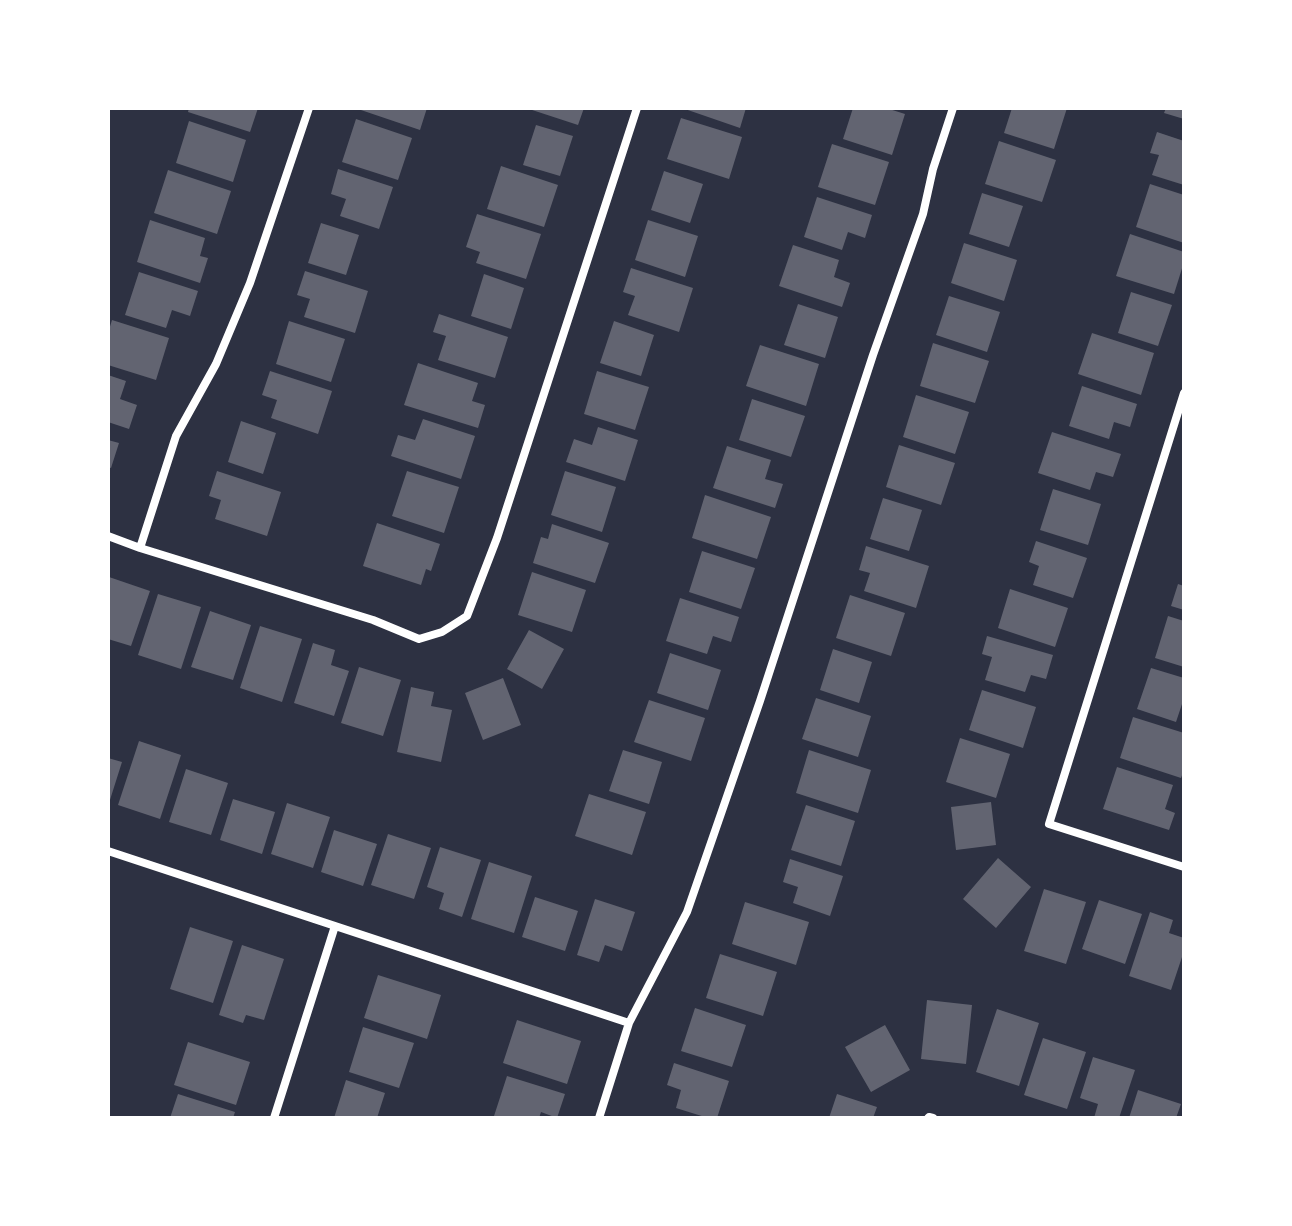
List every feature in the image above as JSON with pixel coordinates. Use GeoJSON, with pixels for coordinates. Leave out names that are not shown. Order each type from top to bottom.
{"type":"FeatureCollection","features":[{"type":"Feature","properties":{"kind":"street"},"geometry":{"type":"LineString","coordinates":[[140,548],[176,436],[216,364],[250,283],[309,108]]}},
{"type":"Feature","properties":{"kind":"street"},"geometry":{"type":"LineString","coordinates":[[108,536],[373,620],[419,639],[442,632],[467,616],[497,538],[637,108]]}},
{"type":"Feature","properties":{"kind":"street"},"geometry":{"type":"LineString","coordinates":[[599,1118],[629,1023],[687,912],[923,214],[933,169],[953,108]]}},
{"type":"Feature","properties":{"kind":"street"},"geometry":{"type":"LineString","coordinates":[[1184,393],[1049,824],[1184,867]]}},
{"type":"Feature","properties":{"kind":"street"},"geometry":{"type":"LineString","coordinates":[[108,851],[629,1023]]}},
{"type":"Feature","properties":{"kind":"street"},"geometry":{"type":"LineString","coordinates":[[274,1118],[335,926]]}},
{"type":"Feature","properties":{"kind":"building"},"geometry":{"type":"Polygon","coordinates":[[[189,108],[258,108],[250,132],[188,112],[189,108]]]}},
{"type":"Feature","properties":{"kind":"building"},"geometry":{"type":"Polygon","coordinates":[[[355,108],[427,108],[420,130],[355,108]]]}},
{"type":"Feature","properties":{"kind":"building"},"geometry":{"type":"Polygon","coordinates":[[[526,108],[584,108],[578,125],[526,108]]]}},
{"type":"Feature","properties":{"kind":"building"},"geometry":{"type":"Polygon","coordinates":[[[682,108],[746,108],[740,128],[682,108]]]}},
{"type":"Feature","properties":{"kind":"building"},"geometry":{"type":"Polygon","coordinates":[[[853,108],[886,108],[905,114],[892,155],[843,139],[853,108]]]}},
{"type":"Feature","properties":{"kind":"building"},"geometry":{"type":"Polygon","coordinates":[[[1012,108],[1067,108],[1054,149],[1004,133],[1012,108]]]}},
{"type":"Feature","properties":{"kind":"building"},"geometry":{"type":"Polygon","coordinates":[[[1166,108],[1184,108],[1184,119],[1164,113],[1166,108]]]}},
{"type":"Feature","properties":{"kind":"building"},"geometry":{"type":"Polygon","coordinates":[[[681,118],[742,137],[729,179],[667,159],[681,118]]]}},
{"type":"Feature","properties":{"kind":"building"},"geometry":{"type":"Polygon","coordinates":[[[356,119],[412,138],[398,180],[342,162],[356,119]]]}},
{"type":"Feature","properties":{"kind":"building"},"geometry":{"type":"Polygon","coordinates":[[[189,121],[246,140],[233,182],[176,163],[189,121]]]}},
{"type":"Feature","properties":{"kind":"building"},"geometry":{"type":"Polygon","coordinates":[[[536,125],[573,136],[560,176],[523,165],[536,125]]]}},
{"type":"Feature","properties":{"kind":"building"},"geometry":{"type":"Polygon","coordinates":[[[1157,132],[1184,141],[1184,185],[1152,175],[1159,155],[1150,153],[1157,132]]]}},
{"type":"Feature","properties":{"kind":"building"},"geometry":{"type":"Polygon","coordinates":[[[999,141],[1056,160],[1042,202],[985,184],[999,141]]]}},
{"type":"Feature","properties":{"kind":"building"},"geometry":{"type":"Polygon","coordinates":[[[832,144],[889,162],[875,205],[818,187],[832,144]]]}},
{"type":"Feature","properties":{"kind":"building"},"geometry":{"type":"Polygon","coordinates":[[[501,166],[558,185],[544,227],[487,209],[501,166]]]}},
{"type":"Feature","properties":{"kind":"building"},"geometry":{"type":"Polygon","coordinates":[[[338,169],[393,187],[379,229],[340,216],[346,199],[331,194],[338,169]]]}},
{"type":"Feature","properties":{"kind":"building"},"geometry":{"type":"Polygon","coordinates":[[[168,170],[231,191],[217,234],[154,213],[168,170]]]}},
{"type":"Feature","properties":{"kind":"building"},"geometry":{"type":"Polygon","coordinates":[[[664,171],[703,184],[690,223],[651,210],[664,171]]]}},
{"type":"Feature","properties":{"kind":"building"},"geometry":{"type":"Polygon","coordinates":[[[1150,184],[1184,195],[1184,243],[1136,227],[1150,184]]]}},
{"type":"Feature","properties":{"kind":"building"},"geometry":{"type":"Polygon","coordinates":[[[982,193],[1023,206],[1009,247],[969,234],[982,193]]]}},
{"type":"Feature","properties":{"kind":"building"},"geometry":{"type":"Polygon","coordinates":[[[817,197],[872,215],[865,238],[848,232],[842,250],[804,237],[817,197]]]}},
{"type":"Feature","properties":{"kind":"building"},"geometry":{"type":"Polygon","coordinates":[[[477,214],[541,234],[526,279],[476,263],[480,252],[466,247],[477,214]]]}},
{"type":"Feature","properties":{"kind":"building"},"geometry":{"type":"Polygon","coordinates":[[[150,220],[205,238],[200,256],[208,258],[200,283],[137,262],[150,220]]]}},
{"type":"Feature","properties":{"kind":"building"},"geometry":{"type":"Polygon","coordinates":[[[648,220],[698,236],[685,277],[635,260],[648,220]]]}},
{"type":"Feature","properties":{"kind":"building"},"geometry":{"type":"Polygon","coordinates":[[[321,223],[359,235],[346,275],[308,263],[321,223]]]}},
{"type":"Feature","properties":{"kind":"building"},"geometry":{"type":"Polygon","coordinates":[[[1130,234],[1184,252],[1174,294],[1116,276],[1130,234]]]}},
{"type":"Feature","properties":{"kind":"building"},"geometry":{"type":"Polygon","coordinates":[[[964,243],[1017,260],[1004,301],[951,283],[964,243]]]}},
{"type":"Feature","properties":{"kind":"building"},"geometry":{"type":"Polygon","coordinates":[[[793,245],[839,260],[834,277],[850,283],[842,307],[779,286],[793,245]]]}},
{"type":"Feature","properties":{"kind":"building"},"geometry":{"type":"Polygon","coordinates":[[[631,268],[693,288],[679,332],[628,315],[635,296],[623,292],[631,268]]]}},
{"type":"Feature","properties":{"kind":"building"},"geometry":{"type":"Polygon","coordinates":[[[305,271],[368,291],[355,333],[304,317],[310,299],[297,295],[305,271]]]}},
{"type":"Feature","properties":{"kind":"building"},"geometry":{"type":"Polygon","coordinates":[[[139,272],[198,291],[190,316],[172,310],[166,328],[125,315],[139,272]]]}},
{"type":"Feature","properties":{"kind":"building"},"geometry":{"type":"Polygon","coordinates":[[[484,274],[524,288],[511,329],[471,316],[484,274]]]}},
{"type":"Feature","properties":{"kind":"building"},"geometry":{"type":"Polygon","coordinates":[[[1131,292],[1172,305],[1158,346],[1118,333],[1131,292]]]}},
{"type":"Feature","properties":{"kind":"building"},"geometry":{"type":"Polygon","coordinates":[[[949,296],[1000,312],[987,352],[936,335],[949,296]]]}},
{"type":"Feature","properties":{"kind":"building"},"geometry":{"type":"Polygon","coordinates":[[[798,304],[838,317],[825,358],[784,345],[798,304]]]}},
{"type":"Feature","properties":{"kind":"building"},"geometry":{"type":"Polygon","coordinates":[[[439,314],[508,337],[495,378],[438,360],[446,336],[433,332],[439,314]]]}},
{"type":"Feature","properties":{"kind":"building"},"geometry":{"type":"Polygon","coordinates":[[[112,320],[169,338],[156,380],[108,365],[108,333],[112,320]]]}},
{"type":"Feature","properties":{"kind":"building"},"geometry":{"type":"Polygon","coordinates":[[[289,321],[345,339],[331,382],[276,364],[289,321]]]}},
{"type":"Feature","properties":{"kind":"building"},"geometry":{"type":"Polygon","coordinates":[[[614,321],[654,335],[641,376],[600,363],[614,321]]]}},
{"type":"Feature","properties":{"kind":"building"},"geometry":{"type":"Polygon","coordinates":[[[1092,333],[1154,353],[1141,395],[1078,374],[1092,333]]]}},
{"type":"Feature","properties":{"kind":"building"},"geometry":{"type":"Polygon","coordinates":[[[933,343],[989,361],[975,403],[920,386],[933,343]]]}},
{"type":"Feature","properties":{"kind":"building"},"geometry":{"type":"Polygon","coordinates":[[[760,345],[819,364],[806,406],[746,386],[760,345]]]}},
{"type":"Feature","properties":{"kind":"building"},"geometry":{"type":"Polygon","coordinates":[[[418,363],[478,383],[472,401],[485,405],[478,428],[404,405],[418,363]]]}},
{"type":"Feature","properties":{"kind":"building"},"geometry":{"type":"Polygon","coordinates":[[[270,371],[332,391],[318,434],[271,418],[277,400],[262,395],[270,371]]]}},
{"type":"Feature","properties":{"kind":"building"},"geometry":{"type":"Polygon","coordinates":[[[597,371],[649,387],[635,430],[584,414],[597,371]]]}},
{"type":"Feature","properties":{"kind":"building"},"geometry":{"type":"Polygon","coordinates":[[[108,375],[126,381],[120,399],[137,405],[129,429],[108,422],[108,375]]]}},
{"type":"Feature","properties":{"kind":"building"},"geometry":{"type":"Polygon","coordinates":[[[1082,386],[1137,404],[1130,427],[1114,422],[1109,439],[1069,426],[1082,386]]]}},
{"type":"Feature","properties":{"kind":"building"},"geometry":{"type":"Polygon","coordinates":[[[916,395],[969,412],[955,454],[903,437],[916,395]]]}},
{"type":"Feature","properties":{"kind":"building"},"geometry":{"type":"Polygon","coordinates":[[[752,399],[805,416],[791,457],[739,440],[752,399]]]}},
{"type":"Feature","properties":{"kind":"building"},"geometry":{"type":"Polygon","coordinates":[[[423,419],[475,436],[461,479],[391,456],[398,435],[415,440],[423,419]]]}},
{"type":"Feature","properties":{"kind":"building"},"geometry":{"type":"Polygon","coordinates":[[[241,421],[276,433],[263,474],[228,462],[241,421]]]}},
{"type":"Feature","properties":{"kind":"building"},"geometry":{"type":"Polygon","coordinates":[[[598,427],[638,440],[625,481],[566,462],[574,439],[592,445],[598,427]]]}},
{"type":"Feature","properties":{"kind":"building"},"geometry":{"type":"Polygon","coordinates":[[[1052,432],[1121,454],[1113,477],[1096,472],[1090,490],[1038,473],[1052,432]]]}},
{"type":"Feature","properties":{"kind":"building"},"geometry":{"type":"Polygon","coordinates":[[[108,440],[119,443],[111,468],[108,467],[108,440]]]}},
{"type":"Feature","properties":{"kind":"building"},"geometry":{"type":"Polygon","coordinates":[[[899,445],[955,463],[941,505],[886,487],[899,445]]]}},
{"type":"Feature","properties":{"kind":"building"},"geometry":{"type":"Polygon","coordinates":[[[727,446],[771,460],[765,479],[783,484],[775,508],[713,488],[727,446]]]}},
{"type":"Feature","properties":{"kind":"building"},"geometry":{"type":"Polygon","coordinates":[[[217,471],[281,492],[267,536],[215,519],[221,500],[209,496],[217,471]]]}},
{"type":"Feature","properties":{"kind":"building"},"geometry":{"type":"Polygon","coordinates":[[[407,471],[459,487],[444,533],[392,516],[407,471]]]}},
{"type":"Feature","properties":{"kind":"building"},"geometry":{"type":"Polygon","coordinates":[[[565,471],[616,487],[602,532],[551,515],[565,471]]]}},
{"type":"Feature","properties":{"kind":"building"},"geometry":{"type":"Polygon","coordinates":[[[1053,489],[1101,504],[1088,545],[1040,530],[1053,489]]]}},
{"type":"Feature","properties":{"kind":"building"},"geometry":{"type":"Polygon","coordinates":[[[705,495],[771,517],[757,559],[692,538],[705,495]]]}},
{"type":"Feature","properties":{"kind":"building"},"geometry":{"type":"Polygon","coordinates":[[[883,498],[922,510],[909,551],[870,539],[883,498]]]}},
{"type":"Feature","properties":{"kind":"building"},"geometry":{"type":"Polygon","coordinates":[[[377,523],[440,544],[431,571],[426,569],[421,585],[363,566],[377,523]]]}},
{"type":"Feature","properties":{"kind":"building"},"geometry":{"type":"Polygon","coordinates":[[[552,524],[609,543],[595,583],[533,563],[541,537],[548,539],[552,524]]]}},
{"type":"Feature","properties":{"kind":"building"},"geometry":{"type":"Polygon","coordinates":[[[1036,541],[1087,558],[1073,598],[1033,585],[1039,566],[1029,562],[1036,541]]]}},
{"type":"Feature","properties":{"kind":"building"},"geometry":{"type":"Polygon","coordinates":[[[866,546],[929,566],[916,608],[864,591],[870,573],[859,570],[866,546]]]}},
{"type":"Feature","properties":{"kind":"building"},"geometry":{"type":"Polygon","coordinates":[[[702,551],[755,568],[741,609],[689,592],[702,551]]]}},
{"type":"Feature","properties":{"kind":"building"},"geometry":{"type":"Polygon","coordinates":[[[532,572],[586,590],[572,632],[518,615],[532,572]]]}},
{"type":"Feature","properties":{"kind":"building"},"geometry":{"type":"Polygon","coordinates":[[[109,577],[150,591],[131,646],[108,639],[109,577]]]}},
{"type":"Feature","properties":{"kind":"building"},"geometry":{"type":"Polygon","coordinates":[[[1178,584],[1184,586],[1184,610],[1171,606],[1178,584]]]}},
{"type":"Feature","properties":{"kind":"building"},"geometry":{"type":"Polygon","coordinates":[[[1010,589],[1068,608],[1055,647],[998,628],[1010,589]]]}},
{"type":"Feature","properties":{"kind":"building"},"geometry":{"type":"Polygon","coordinates":[[[158,594],[201,607],[181,669],[138,655],[158,594]]]}},
{"type":"Feature","properties":{"kind":"building"},"geometry":{"type":"Polygon","coordinates":[[[850,595],[905,613],[891,656],[836,638],[850,595]]]}},
{"type":"Feature","properties":{"kind":"building"},"geometry":{"type":"Polygon","coordinates":[[[680,598],[739,617],[731,642],[713,636],[707,654],[666,641],[680,598]]]}},
{"type":"Feature","properties":{"kind":"building"},"geometry":{"type":"Polygon","coordinates":[[[210,611],[251,625],[233,680],[191,667],[210,611]]]}},
{"type":"Feature","properties":{"kind":"building"},"geometry":{"type":"Polygon","coordinates":[[[1168,616],[1184,621],[1184,667],[1155,658],[1168,616]]]}},
{"type":"Feature","properties":{"kind":"building"},"geometry":{"type":"Polygon","coordinates":[[[260,626],[302,639],[282,702],[240,688],[260,626]]]}},
{"type":"Feature","properties":{"kind":"building"},"geometry":{"type":"Polygon","coordinates":[[[529,630],[564,649],[542,689],[507,669],[529,630]]]}},
{"type":"Feature","properties":{"kind":"building"},"geometry":{"type":"Polygon","coordinates":[[[987,636],[1053,655],[1046,679],[1031,675],[1025,692],[985,680],[992,657],[982,654],[987,636]]]}},
{"type":"Feature","properties":{"kind":"building"},"geometry":{"type":"Polygon","coordinates":[[[313,643],[335,650],[331,665],[349,671],[334,716],[294,703],[313,643]]]}},
{"type":"Feature","properties":{"kind":"building"},"geometry":{"type":"Polygon","coordinates":[[[833,649],[872,662],[859,703],[820,690],[833,649]]]}},
{"type":"Feature","properties":{"kind":"building"},"geometry":{"type":"Polygon","coordinates":[[[670,653],[721,670],[708,710],[657,693],[670,653]]]}},
{"type":"Feature","properties":{"kind":"building"},"geometry":{"type":"Polygon","coordinates":[[[359,667],[401,680],[383,736],[341,723],[359,667]]]}},
{"type":"Feature","properties":{"kind":"building"},"geometry":{"type":"Polygon","coordinates":[[[1151,668],[1184,678],[1184,698],[1176,722],[1137,709],[1151,668]]]}},
{"type":"Feature","properties":{"kind":"building"},"geometry":{"type":"Polygon","coordinates":[[[503,678],[521,725],[483,740],[465,693],[503,678]]]}},
{"type":"Feature","properties":{"kind":"building"},"geometry":{"type":"Polygon","coordinates":[[[411,687],[434,692],[431,706],[452,710],[441,762],[397,752],[411,687]]]}},
{"type":"Feature","properties":{"kind":"building"},"geometry":{"type":"Polygon","coordinates":[[[982,690],[1036,707],[1023,748],[969,730],[982,690]]]}},
{"type":"Feature","properties":{"kind":"building"},"geometry":{"type":"Polygon","coordinates":[[[816,698],[871,716],[858,757],[802,739],[816,698]]]}},
{"type":"Feature","properties":{"kind":"building"},"geometry":{"type":"Polygon","coordinates":[[[649,700],[705,718],[691,761],[634,742],[649,700]]]}},
{"type":"Feature","properties":{"kind":"building"},"geometry":{"type":"Polygon","coordinates":[[[1133,717],[1184,733],[1184,770],[1181,778],[1120,758],[1133,717]]]}},
{"type":"Feature","properties":{"kind":"building"},"geometry":{"type":"Polygon","coordinates":[[[960,738],[1010,754],[996,798],[946,782],[960,738]]]}},
{"type":"Feature","properties":{"kind":"building"},"geometry":{"type":"Polygon","coordinates":[[[139,741],[181,755],[160,819],[118,805],[139,741]]]}},
{"type":"Feature","properties":{"kind":"building"},"geometry":{"type":"Polygon","coordinates":[[[623,750],[662,762],[649,804],[609,791],[623,750]]]}},
{"type":"Feature","properties":{"kind":"building"},"geometry":{"type":"Polygon","coordinates":[[[809,750],[871,770],[858,813],[796,793],[809,750]]]}},
{"type":"Feature","properties":{"kind":"building"},"geometry":{"type":"Polygon","coordinates":[[[108,758],[122,762],[109,803],[108,803],[108,758]]]}},
{"type":"Feature","properties":{"kind":"building"},"geometry":{"type":"Polygon","coordinates":[[[1117,767],[1173,785],[1165,809],[1175,813],[1169,830],[1103,809],[1117,767]]]}},
{"type":"Feature","properties":{"kind":"building"},"geometry":{"type":"Polygon","coordinates":[[[186,769],[228,783],[211,835],[169,822],[186,769]]]}},
{"type":"Feature","properties":{"kind":"building"},"geometry":{"type":"Polygon","coordinates":[[[589,794],[646,812],[632,855],[575,836],[589,794]]]}},
{"type":"Feature","properties":{"kind":"building"},"geometry":{"type":"Polygon","coordinates":[[[233,799],[275,812],[262,854],[220,840],[233,799]]]}},
{"type":"Feature","properties":{"kind":"building"},"geometry":{"type":"Polygon","coordinates":[[[991,802],[996,845],[956,850],[951,807],[991,802]]]}},
{"type":"Feature","properties":{"kind":"building"},"geometry":{"type":"Polygon","coordinates":[[[287,803],[330,817],[313,868],[271,854],[287,803]]]}},
{"type":"Feature","properties":{"kind":"building"},"geometry":{"type":"Polygon","coordinates":[[[806,805],[855,821],[841,866],[791,850],[806,805]]]}},
{"type":"Feature","properties":{"kind":"building"},"geometry":{"type":"Polygon","coordinates":[[[334,830],[377,844],[363,886],[321,872],[334,830]]]}},
{"type":"Feature","properties":{"kind":"building"},"geometry":{"type":"Polygon","coordinates":[[[388,834],[431,848],[414,899],[371,885],[388,834]]]}},
{"type":"Feature","properties":{"kind":"building"},"geometry":{"type":"Polygon","coordinates":[[[440,847],[481,860],[462,917],[439,909],[444,893],[427,887],[440,847]]]}},
{"type":"Feature","properties":{"kind":"building"},"geometry":{"type":"Polygon","coordinates":[[[998,858],[1031,887],[996,928],[963,899],[998,858]]]}},
{"type":"Feature","properties":{"kind":"building"},"geometry":{"type":"Polygon","coordinates":[[[790,859],[843,876],[830,916],[793,903],[798,887],[783,882],[790,859]]]}},
{"type":"Feature","properties":{"kind":"building"},"geometry":{"type":"Polygon","coordinates":[[[489,862],[532,876],[514,933],[471,919],[489,862]]]}},
{"type":"Feature","properties":{"kind":"building"},"geometry":{"type":"Polygon","coordinates":[[[1044,889],[1086,902],[1066,964],[1024,951],[1044,889]]]}},
{"type":"Feature","properties":{"kind":"building"},"geometry":{"type":"Polygon","coordinates":[[[535,897],[578,911],[565,951],[522,937],[535,897]]]}},
{"type":"Feature","properties":{"kind":"building"},"geometry":{"type":"Polygon","coordinates":[[[595,899],[635,912],[622,951],[605,945],[599,962],[577,955],[595,899]]]}},
{"type":"Feature","properties":{"kind":"building"},"geometry":{"type":"Polygon","coordinates":[[[1099,900],[1142,914],[1125,964],[1082,949],[1099,900]]]}},
{"type":"Feature","properties":{"kind":"building"},"geometry":{"type":"Polygon","coordinates":[[[745,902],[809,922],[796,965],[732,944],[745,902]]]}},
{"type":"Feature","properties":{"kind":"building"},"geometry":{"type":"Polygon","coordinates":[[[1150,912],[1173,920],[1169,933],[1184,938],[1184,951],[1171,990],[1129,976],[1150,912]]]}},
{"type":"Feature","properties":{"kind":"building"},"geometry":{"type":"Polygon","coordinates":[[[190,927],[233,941],[213,1003],[170,989],[190,927]]]}},
{"type":"Feature","properties":{"kind":"building"},"geometry":{"type":"Polygon","coordinates":[[[242,945],[284,959],[264,1020],[246,1015],[243,1023],[219,1015],[242,945]]]}},
{"type":"Feature","properties":{"kind":"building"},"geometry":{"type":"Polygon","coordinates":[[[720,954],[777,972],[763,1016],[706,998],[720,954]]]}},
{"type":"Feature","properties":{"kind":"building"},"geometry":{"type":"Polygon","coordinates":[[[378,975],[441,995],[427,1039],[364,1018],[378,975]]]}},
{"type":"Feature","properties":{"kind":"building"},"geometry":{"type":"Polygon","coordinates":[[[927,1000],[972,1005],[966,1064],[921,1059],[927,1000]]]}},
{"type":"Feature","properties":{"kind":"building"},"geometry":{"type":"Polygon","coordinates":[[[695,1008],[746,1025],[732,1067],[681,1051],[695,1008]]]}},
{"type":"Feature","properties":{"kind":"building"},"geometry":{"type":"Polygon","coordinates":[[[997,1009],[1039,1023],[1019,1086],[976,1072],[997,1009]]]}},
{"type":"Feature","properties":{"kind":"building"},"geometry":{"type":"Polygon","coordinates":[[[517,1020],[581,1041],[567,1084],[503,1063],[517,1020]]]}},
{"type":"Feature","properties":{"kind":"building"},"geometry":{"type":"Polygon","coordinates":[[[885,1025],[910,1070],[871,1092],[845,1047],[885,1025]]]}},
{"type":"Feature","properties":{"kind":"building"},"geometry":{"type":"Polygon","coordinates":[[[363,1027],[414,1043],[399,1088],[349,1072],[363,1027]]]}},
{"type":"Feature","properties":{"kind":"building"},"geometry":{"type":"Polygon","coordinates":[[[1043,1038],[1086,1052],[1067,1109],[1024,1095],[1043,1038]]]}},
{"type":"Feature","properties":{"kind":"building"},"geometry":{"type":"Polygon","coordinates":[[[188,1042],[250,1062],[236,1105],[174,1085],[188,1042]]]}},
{"type":"Feature","properties":{"kind":"building"},"geometry":{"type":"Polygon","coordinates":[[[1093,1057],[1135,1070],[1119,1118],[1094,1118],[1098,1104],[1080,1098],[1093,1057]]]}},
{"type":"Feature","properties":{"kind":"building"},"geometry":{"type":"Polygon","coordinates":[[[674,1063],[729,1081],[717,1118],[676,1108],[681,1090],[667,1085],[674,1063]]]}},
{"type":"Feature","properties":{"kind":"building"},"geometry":{"type":"Polygon","coordinates":[[[507,1076],[565,1094],[557,1118],[541,1112],[539,1118],[494,1116],[507,1076]]]}},
{"type":"Feature","properties":{"kind":"building"},"geometry":{"type":"Polygon","coordinates":[[[346,1080],[385,1093],[377,1118],[334,1118],[346,1080]]]}},
{"type":"Feature","properties":{"kind":"building"},"geometry":{"type":"Polygon","coordinates":[[[1138,1090],[1181,1104],[1176,1118],[1129,1118],[1138,1090]]]}},
{"type":"Feature","properties":{"kind":"building"},"geometry":{"type":"Polygon","coordinates":[[[178,1094],[235,1112],[233,1118],[170,1118],[178,1094]]]}},
{"type":"Feature","properties":{"kind":"building"},"geometry":{"type":"Polygon","coordinates":[[[837,1094],[877,1107],[873,1118],[829,1118],[837,1094]]]}}]}
